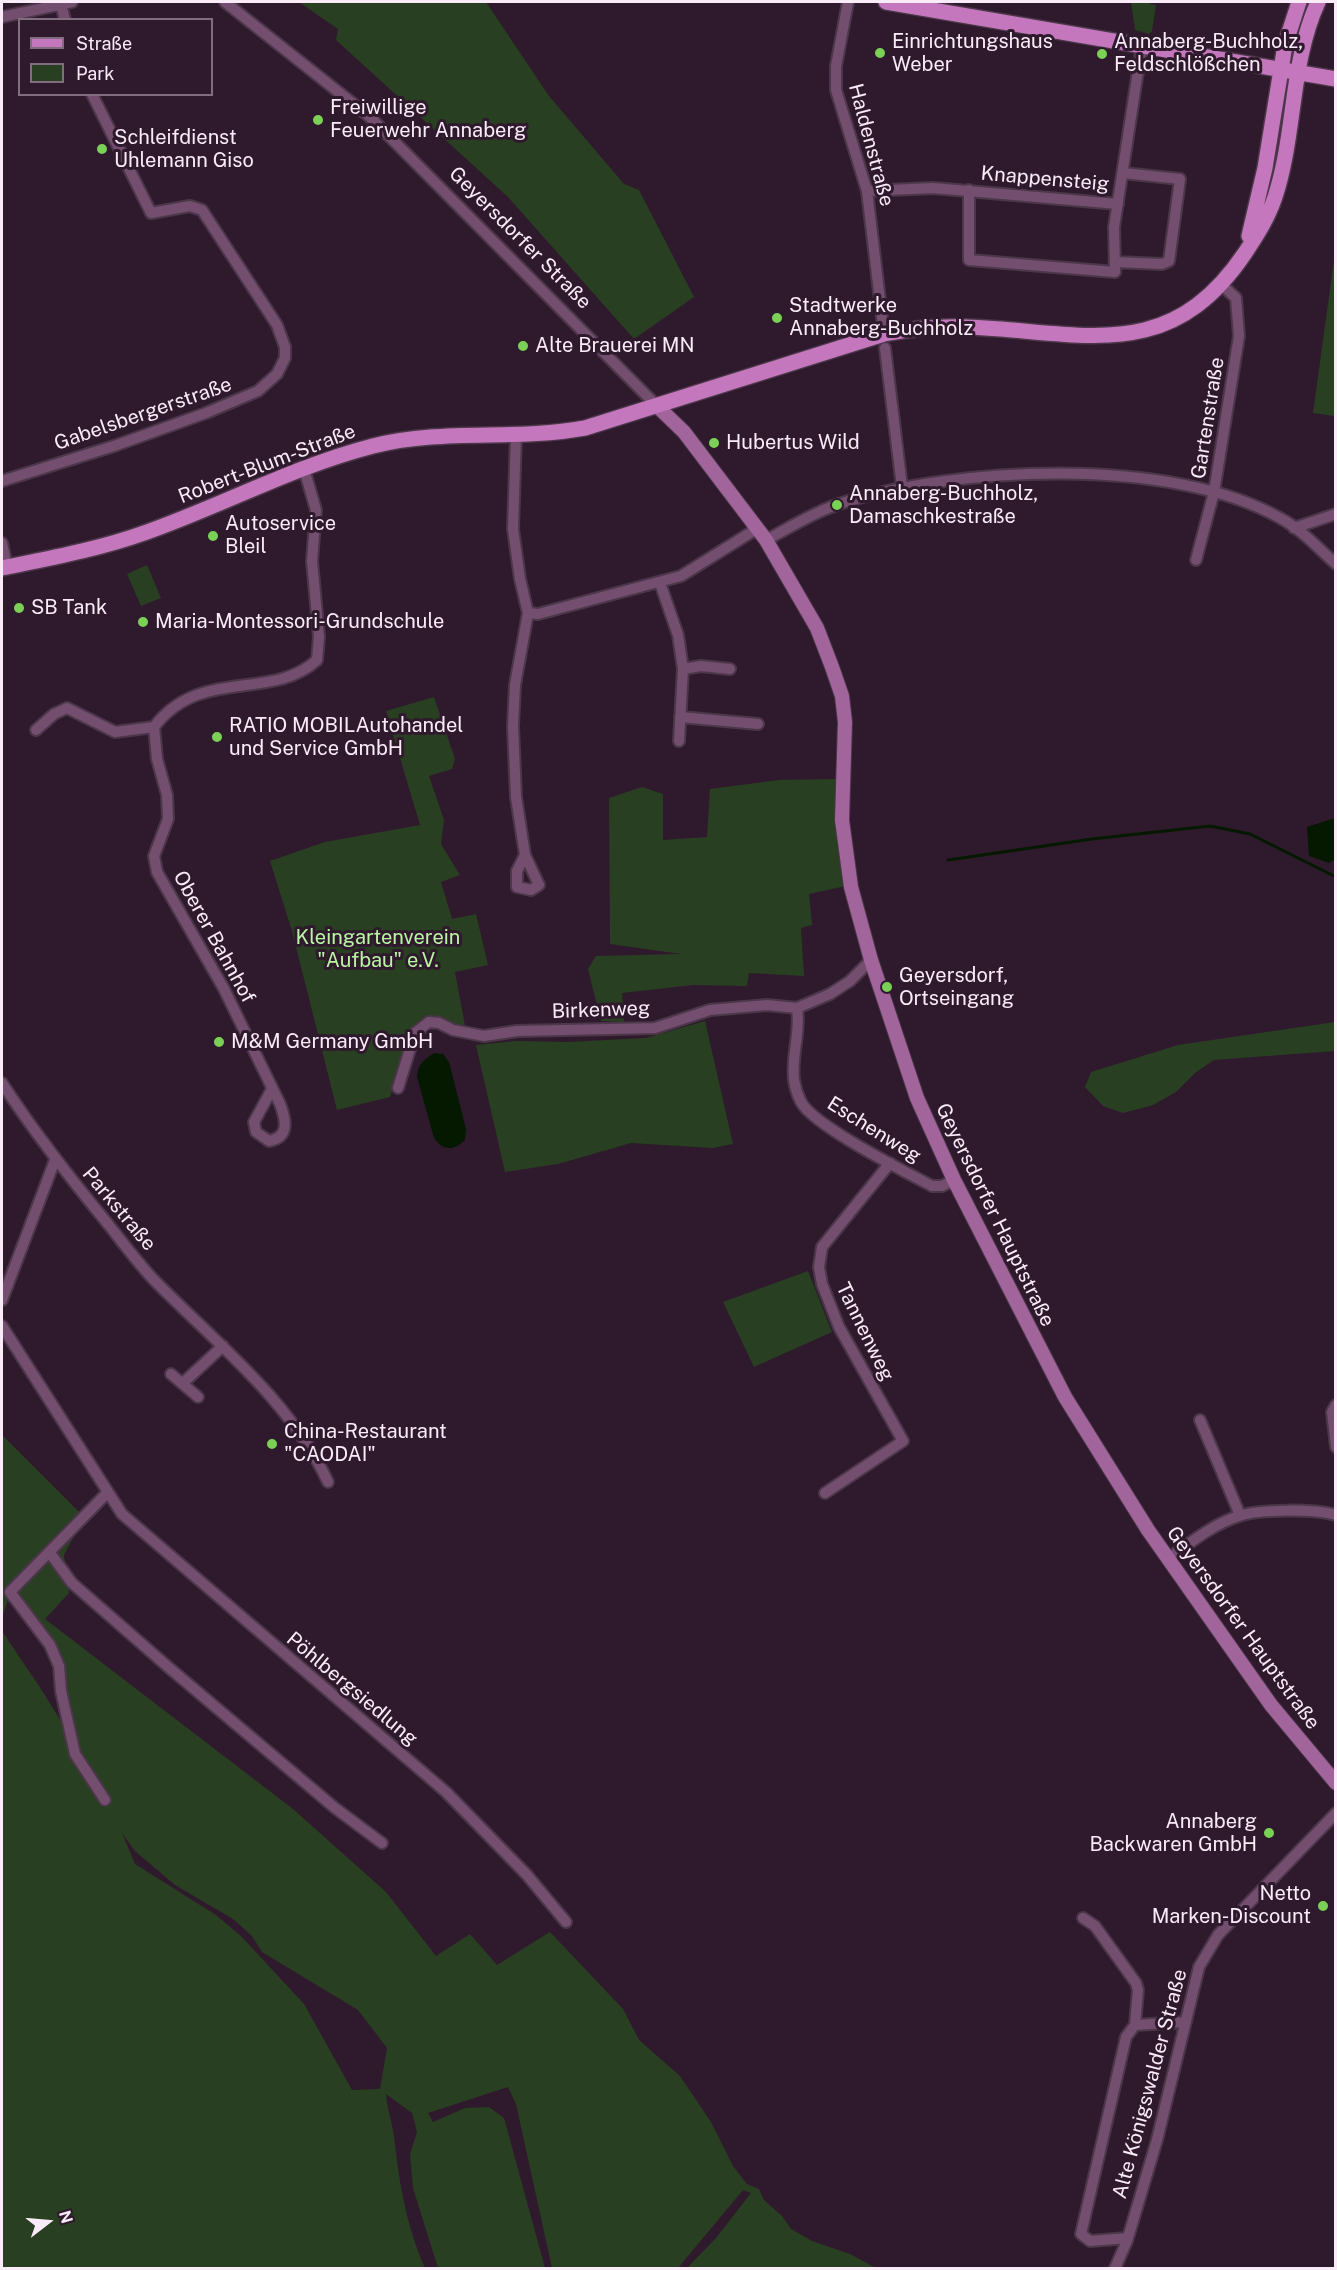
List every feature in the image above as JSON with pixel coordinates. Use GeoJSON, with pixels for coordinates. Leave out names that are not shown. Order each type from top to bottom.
{"type":"FeatureCollection","features":[{"type":"Feature","properties":{"kind":"main road"},"geometry":{"type":"LineString","coordinates":[[886,2],[1335,79]]}},
{"type":"Feature","properties":{"kind":"main road"},"geometry":{"type":"LineString","coordinates":[[1244,253],[1265,168],[1280,69],[1291,21],[1299,2]]}},
{"type":"Feature","properties":{"kind":"main road","name":"Robert-Blum-Straße"},"geometry":{"type":"LineString","coordinates":[[4,567],[78,552],[141,535],[304,468],[354,451],[410,438],[456,434],[553,433],[585,428],[923,328],[963,327],[1076,335],[1125,335],[1167,324],[1186,314],[1222,285],[1267,217],[1275,196],[1305,35],[1318,2]]}},
{"type":"Feature","properties":{"kind":"main road","name":"Geyersdorfer Straße"},"geometry":{"type":"LineString","coordinates":[[657,406],[684,432],[762,534],[797,592]]}},
{"type":"Feature","properties":{"kind":"main road","name":"Geyersdorfer Hauptstraße"},"geometry":{"type":"LineString","coordinates":[[797,592],[817,628],[842,696],[845,722],[842,778],[844,849],[871,960],[917,1098],[954,1180],[1065,1397],[1168,1559],[1271,1706],[1335,1783]]}},
{"type":"Feature","properties":{"kind":"street","name":"Geyersdorfer Straße"},"geometry":{"type":"LineString","coordinates":[[225,2],[370,117],[657,406]]}},
{"type":"Feature","properties":{"kind":"street","name":"Haldenstraße"},"geometry":{"type":"LineString","coordinates":[[848,2],[836,66],[836,90],[867,191],[902,487]]}},
{"type":"Feature","properties":{"kind":"street"},"geometry":{"type":"LineString","coordinates":[[2,17],[67,3],[65,18]]}},
{"type":"Feature","properties":{"kind":"street","name":"Knappensteig"},"geometry":{"type":"LineString","coordinates":[[969,190],[969,260],[1115,272],[1114,227],[1142,45]]}},
{"type":"Feature","properties":{"kind":"street","name":"Gabelsbergerstraße"},"geometry":{"type":"LineString","coordinates":[[2,481],[114,446],[235,402],[264,385],[277,374],[285,358],[285,347],[278,325],[202,210],[190,206],[151,213],[93,96]]}},
{"type":"Feature","properties":{"kind":"street","name":"Knappensteig"},"geometry":{"type":"LineString","coordinates":[[1115,262],[1162,264],[1168,261],[1180,179],[1123,172]]}},
{"type":"Feature","properties":{"kind":"street","name":"Knappensteig"},"geometry":{"type":"LineString","coordinates":[[867,191],[933,188],[1118,204]]}},
{"type":"Feature","properties":{"kind":"street","name":"Gartenstraße"},"geometry":{"type":"LineString","coordinates":[[1197,560],[1214,492],[1239,336],[1236,298],[1222,285]]}},
{"type":"Feature","properties":{"kind":"street"},"geometry":{"type":"LineString","coordinates":[[516,435],[513,529],[520,579],[528,613],[518,661],[513,726],[516,797],[525,855]]}},
{"type":"Feature","properties":{"kind":"street"},"geometry":{"type":"LineString","coordinates":[[36,730],[54,714],[67,708],[115,732],[154,728],[167,710],[190,697],[223,687],[294,676],[317,660],[319,638],[312,561],[316,510],[304,468]]}},
{"type":"Feature","properties":{"kind":"street"},"geometry":{"type":"LineString","coordinates":[[528,613],[538,614],[660,583],[681,576],[762,534],[837,505],[902,487],[960,477],[1066,474],[1124,477],[1214,492],[1251,504],[1294,528],[1335,564]]}},
{"type":"Feature","properties":{"kind":"street"},"geometry":{"type":"LineString","coordinates":[[1294,528],[1335,514]]}},
{"type":"Feature","properties":{"kind":"street"},"geometry":{"type":"LineString","coordinates":[[1311,542],[1322,520]]}},
{"type":"Feature","properties":{"kind":"street"},"geometry":{"type":"LineString","coordinates":[[2,543],[4,567]]}},
{"type":"Feature","properties":{"kind":"street"},"geometry":{"type":"LineString","coordinates":[[660,583],[678,635],[683,669],[679,741]]}},
{"type":"Feature","properties":{"kind":"street"},"geometry":{"type":"LineString","coordinates":[[683,669],[701,666],[730,669]]}},
{"type":"Feature","properties":{"kind":"street"},"geometry":{"type":"LineString","coordinates":[[680,717],[758,724]]}},
{"type":"Feature","properties":{"kind":"street","name":"Oberer Bahnhof"},"geometry":{"type":"LineString","coordinates":[[154,728],[158,759],[167,795],[168,819],[154,856],[157,872],[224,989],[272,1089]]}},
{"type":"Feature","properties":{"kind":"street","name":"Birkenweg"},"geometry":{"type":"LineString","coordinates":[[398,1089],[415,1033],[429,1022],[484,1036],[517,1031],[655,1028],[710,1010],[767,1005],[797,1008],[830,994],[850,981],[871,960]]}},
{"type":"Feature","properties":{"kind":"street","name":"Eschenweg"},"geometry":{"type":"LineString","coordinates":[[797,1008],[800,1023],[793,1048],[794,1082],[802,1103],[830,1128],[932,1186],[942,1186],[954,1180]]}},
{"type":"Feature","properties":{"kind":"street","name":"Parkstraße"},"geometry":{"type":"LineString","coordinates":[[2,1083],[55,1160],[153,1279],[223,1346],[273,1399],[318,1460],[328,1482]]}},
{"type":"Feature","properties":{"kind":"street"},"geometry":{"type":"LineString","coordinates":[[2,1299],[55,1160]]}},
{"type":"Feature","properties":{"kind":"street","name":"Tannenweg"},"geometry":{"type":"LineString","coordinates":[[825,1493],[903,1441],[839,1327],[822,1284],[819,1267],[822,1247],[890,1163]]}},
{"type":"Feature","properties":{"kind":"street","name":"Pöhlbergsiedlung"},"geometry":{"type":"LineString","coordinates":[[2,1326],[122,1514],[446,1792],[527,1875],[566,1922]]}},
{"type":"Feature","properties":{"kind":"street"},"geometry":{"type":"LineString","coordinates":[[184,1382],[223,1346]]}},
{"type":"Feature","properties":{"kind":"street"},"geometry":{"type":"LineString","coordinates":[[171,1374],[184,1382],[198,1397]]}},
{"type":"Feature","properties":{"kind":"street"},"geometry":{"type":"LineString","coordinates":[[1335,1405],[1332,1412],[1335,1447]]}},
{"type":"Feature","properties":{"kind":"street"},"geometry":{"type":"LineString","coordinates":[[1200,1420],[1240,1515]]}},
{"type":"Feature","properties":{"kind":"street"},"geometry":{"type":"LineString","coordinates":[[105,1800],[75,1754],[61,1691],[59,1666],[50,1645],[10,1592],[108,1492]]}},
{"type":"Feature","properties":{"kind":"street"},"geometry":{"type":"LineString","coordinates":[[1168,1559],[1203,1534],[1240,1515],[1293,1511],[1322,1511],[1335,1515]]}},
{"type":"Feature","properties":{"kind":"street"},"geometry":{"type":"LineString","coordinates":[[50,1553],[72,1583],[167,1666],[335,1808],[382,1843]]}},
{"type":"Feature","properties":{"kind":"street","name":"Alte Königswalder Straße"},"geometry":{"type":"LineString","coordinates":[[1115,2268],[1128,2238],[1157,2140],[1199,1967],[1218,1935],[1335,1813]]}},
{"type":"Feature","properties":{"kind":"street"},"geometry":{"type":"LineString","coordinates":[[1083,1918],[1095,1926],[1136,1983],[1138,1990],[1135,2025],[1126,2037],[1082,2226],[1084,2238],[1090,2241],[1128,2238]]}},
{"type":"Feature","properties":{"kind":"street"},"geometry":{"type":"LineString","coordinates":[[1135,2025],[1186,2022]]}},
{"type":"Feature","properties":{"kind":"green space"},"geometry":{"type":"Polygon","coordinates":[[[299,2],[486,2],[549,96],[624,184],[639,190],[694,297],[634,339],[508,197],[336,40],[338,29],[299,2]]]}},
{"type":"Feature","properties":{"kind":"green space"},"geometry":{"type":"Polygon","coordinates":[[[1131,2],[1150,2],[1156,5],[1152,31],[1149,34],[1135,30],[1131,2]]]}},
{"type":"Feature","properties":{"kind":"green space"},"geometry":{"type":"Polygon","coordinates":[[[1335,253],[1336,421],[1334,416],[1313,413],[1335,253]]]}},
{"type":"Feature","properties":{"kind":"green space"},"geometry":{"type":"Polygon","coordinates":[[[147,565],[161,598],[141,606],[127,574],[147,565]]]}},
{"type":"Feature","properties":{"kind":"green space","name":"Kleingartenverein \"Aufbau\" e.V."},"geometry":{"type":"Polygon","coordinates":[[[434,697],[455,759],[452,769],[429,776],[444,820],[441,844],[460,875],[441,882],[452,919],[476,914],[488,965],[455,972],[465,1026],[438,1019],[413,1032],[390,1097],[337,1110],[292,931],[270,861],[325,842],[420,825],[386,711],[434,697]]]}},
{"type":"Feature","properties":{"kind":"green space"},"geometry":{"type":"Polygon","coordinates":[[[837,779],[846,886],[809,894],[812,925],[801,928],[804,976],[749,973],[747,986],[693,985],[622,993],[624,1022],[601,1021],[588,969],[596,956],[681,954],[610,944],[609,798],[642,787],[663,794],[663,840],[707,837],[710,789],[779,780],[837,779]]]}},
{"type":"Feature","properties":{"kind":"green space"},"geometry":{"type":"Polygon","coordinates":[[[705,1021],[733,1144],[713,1148],[631,1143],[558,1164],[505,1172],[476,1045],[516,1041],[568,1042],[646,1038],[705,1021]]]}},
{"type":"Feature","properties":{"kind":"green space"},"geometry":{"type":"Polygon","coordinates":[[[1335,1022],[1335,1051],[1214,1060],[1195,1073],[1176,1092],[1153,1105],[1123,1113],[1103,1106],[1085,1087],[1091,1072],[1178,1045],[1335,1022]]]}},
{"type":"Feature","properties":{"kind":"green space"},"geometry":{"type":"Polygon","coordinates":[[[808,1271],[832,1332],[754,1367],[723,1302],[808,1271]]]}},
{"type":"Feature","properties":{"kind":"green space"},"geometry":{"type":"Polygon","coordinates":[[[3,1436],[84,1517],[64,1555],[69,1593],[45,1619],[293,1809],[386,1892],[436,1956],[470,1934],[497,1965],[550,1932],[623,2009],[639,2040],[680,2076],[711,2122],[733,2166],[747,2184],[759,2189],[764,2200],[782,2216],[791,2229],[812,2241],[850,2254],[876,2268],[687,2268],[716,2238],[751,2193],[743,2190],[678,2268],[552,2268],[516,2104],[508,2087],[428,2113],[433,2122],[465,2108],[489,2107],[504,2118],[545,2268],[438,2268],[413,2188],[410,2154],[417,2132],[412,2113],[386,2094],[404,2203],[425,2268],[2,2268],[2,1631],[71,1738],[59,1666],[10,1593],[2,1618],[3,1436]],[[122,1833],[135,1864],[216,1915],[241,1936],[304,2004],[352,2090],[380,2089],[387,2048],[358,2010],[262,1952],[252,1936],[233,1919],[175,1885],[135,1851],[122,1833]]]}},
{"type":"Feature","properties":{"kind":"shaded area"},"geometry":{"type":"Polygon","coordinates":[[[1335,818],[1335,859],[1329,863],[1309,856],[1307,827],[1335,818]]]}},
{"type":"Feature","properties":{"kind":"shaded area"},"geometry":{"type":"Polygon","coordinates":[[[434,1053],[443,1054],[449,1062],[466,1129],[465,1140],[453,1148],[441,1145],[434,1138],[417,1077],[422,1063],[434,1053]]]}},
{"type":"Feature","properties":{"kind":"waterway"},"geometry":{"type":"LineString","coordinates":[[948,860],[1092,839],[1210,826],[1250,834],[1336,877]]}},
{"type":"Feature","properties":{"kind":"place","name":"Einrichtungshaus Weber"},"geometry":{"type":"Point","coordinates":[880,53]}},
{"type":"Feature","properties":{"kind":"place","name":"Annaberg-Buchholz, Feldschlößchen"},"geometry":{"type":"Point","coordinates":[1102,54]}},
{"type":"Feature","properties":{"kind":"place","name":"Freiwillige Feuerwehr Annaberg"},"geometry":{"type":"Point","coordinates":[318,120]}},
{"type":"Feature","properties":{"kind":"place","name":"Schleifdienst Uhlemann Giso"},"geometry":{"type":"Point","coordinates":[102,149]}},
{"type":"Feature","properties":{"kind":"place","name":"Stadtwerke Annaberg-Buchholz"},"geometry":{"type":"Point","coordinates":[777,318]}},
{"type":"Feature","properties":{"kind":"place","name":"Alte Brauerei MN"},"geometry":{"type":"Point","coordinates":[523,346]}},
{"type":"Feature","properties":{"kind":"place","name":"Hubertus Wild"},"geometry":{"type":"Point","coordinates":[714,443]}},
{"type":"Feature","properties":{"kind":"place","name":"Annaberg-Buchholz, Damaschkestraße"},"geometry":{"type":"Point","coordinates":[837,505]}},
{"type":"Feature","properties":{"kind":"place","name":"Autoservice Bleil"},"geometry":{"type":"Point","coordinates":[213,536]}},
{"type":"Feature","properties":{"kind":"place","name":"SB Tank"},"geometry":{"type":"Point","coordinates":[19,608]}},
{"type":"Feature","properties":{"kind":"place","name":"Maria-Montessori-Grundschule"},"geometry":{"type":"Point","coordinates":[143,622]}},
{"type":"Feature","properties":{"kind":"place","name":"RATIO MOBILAutohandel und Service GmbH"},"geometry":{"type":"Point","coordinates":[217,737]}},
{"type":"Feature","properties":{"kind":"place","name":"Geyersdorf, Ortseingang"},"geometry":{"type":"Point","coordinates":[887,987]}},
{"type":"Feature","properties":{"kind":"place","name":"M&M Germany GmbH"},"geometry":{"type":"Point","coordinates":[219,1042]}},
{"type":"Feature","properties":{"kind":"place","name":"China-Restaurant \"CAODAI\""},"geometry":{"type":"Point","coordinates":[272,1444]}},
{"type":"Feature","properties":{"kind":"place","name":"Annaberg Backwaren GmbH"},"geometry":{"type":"Point","coordinates":[1269,1833]}},
{"type":"Feature","properties":{"kind":"place","name":"Netto Marken-Discount"},"geometry":{"type":"Point","coordinates":[1323,1906]}}]}
